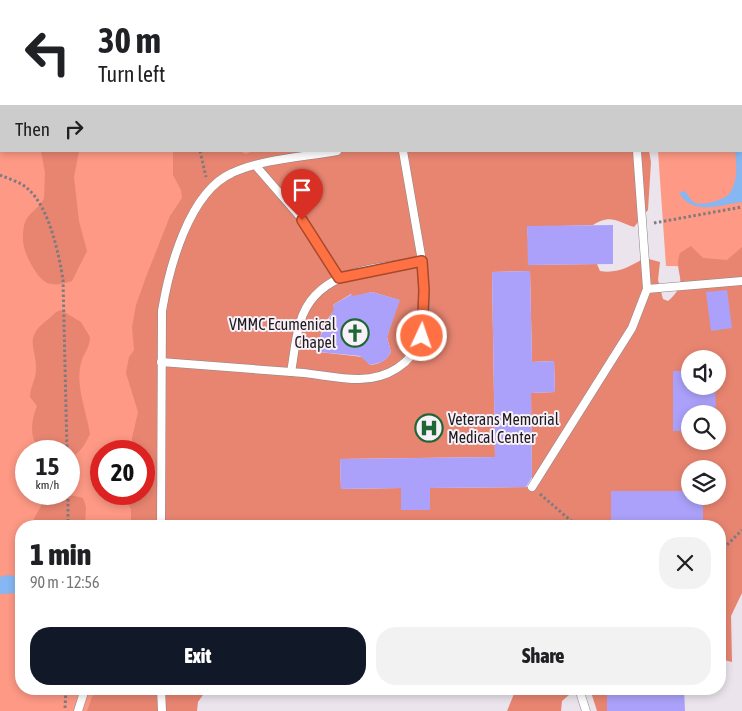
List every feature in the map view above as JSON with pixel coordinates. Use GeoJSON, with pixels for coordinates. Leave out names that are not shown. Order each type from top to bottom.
{"type":"FeatureCollection","features":[{"type":"Feature","properties":{"kind":"lane"},"geometry":{"type":"LineString","coordinates":[[161,520],[162,311],[168,277],[185,233],[208,191],[217,181],[233,172],[331,152]]}},
{"type":"Feature","properties":{"kind":"lane"},"geometry":{"type":"LineString","coordinates":[[161,362],[360,379],[378,378],[392,373],[406,362],[422,336],[424,290],[422,261],[402,152]]}},
{"type":"Feature","properties":{"kind":"lane"},"geometry":{"type":"LineString","coordinates":[[532,487],[632,328],[647,289],[644,224],[637,152]]}},
{"type":"Feature","properties":{"kind":"lane"},"geometry":{"type":"LineString","coordinates":[[256,166],[302,220],[339,278]]}},
{"type":"Feature","properties":{"kind":"lane"},"geometry":{"type":"LineString","coordinates":[[291,372],[300,322],[305,311],[320,290],[339,278],[422,261]]}},
{"type":"Feature","properties":{"kind":"lane"},"geometry":{"type":"LineString","coordinates":[[647,289],[742,281]]}},
{"type":"Feature","properties":{"kind":"lane"},"geometry":{"type":"LineString","coordinates":[[77,710],[83,695]]}},
{"type":"Feature","properties":{"kind":"lane"},"geometry":{"type":"LineString","coordinates":[[161,695],[162,711]]}},
{"type":"Feature","properties":{"kind":"lane"},"geometry":{"type":"LineString","coordinates":[[581,695],[586,711]]}},
{"type":"Feature","properties":{"kind":"path"},"geometry":{"type":"LineString","coordinates":[[200,152],[208,191]]}},
{"type":"Feature","properties":{"kind":"path"},"geometry":{"type":"LineString","coordinates":[[0,175],[26,187],[35,196],[43,211],[60,260],[63,280],[67,440]]}},
{"type":"Feature","properties":{"kind":"path"},"geometry":{"type":"LineString","coordinates":[[644,224],[742,207]]}},
{"type":"Feature","properties":{"kind":"path"},"geometry":{"type":"LineString","coordinates":[[532,487],[570,520]]}},
{"type":"Feature","properties":{"kind":"path"},"geometry":{"type":"LineString","coordinates":[[68,505],[68,520]]}},
{"type":"Feature","properties":{"kind":"path"},"geometry":{"type":"LineString","coordinates":[[726,546],[742,530]]}},
{"type":"Feature","properties":{"kind":"path"},"geometry":{"type":"LineString","coordinates":[[65,711],[66,695]]}},
{"type":"Feature","properties":{"kind":"shaded area"},"geometry":{"type":"Polygon","coordinates":[[[0,152],[373,152],[172,520],[15,520],[15,695],[170,695],[170,711],[0,711],[0,152]]]}},
{"type":"Feature","properties":{"kind":"shaded area"},"geometry":{"type":"Polygon","coordinates":[[[41,152],[79,152],[74,177],[79,221],[87,251],[72,281],[57,284],[47,283],[42,280],[29,259],[23,241],[26,221],[44,198],[45,173],[41,152]]]}},
{"type":"Feature","properties":{"kind":"shaded area","name":"Veterans Memorial Medical Center"},"geometry":{"type":"Polygon","coordinates":[[[173,152],[241,152],[246,154],[251,152],[649,152],[651,162],[648,210],[634,227],[609,219],[593,225],[527,227],[530,265],[597,264],[600,271],[606,272],[624,269],[645,258],[660,262],[658,280],[663,299],[668,301],[679,288],[678,260],[680,253],[691,246],[703,258],[727,260],[742,247],[742,593],[731,616],[732,662],[726,660],[726,520],[703,520],[703,505],[726,505],[726,460],[681,460],[681,491],[611,491],[611,520],[131,520],[131,509],[129,505],[155,505],[155,440],[132,440],[138,412],[126,373],[129,357],[134,350],[132,327],[136,305],[146,277],[170,216],[182,198],[181,190],[173,175],[173,152]],[[530,271],[492,272],[495,457],[340,459],[341,489],[401,488],[401,510],[430,510],[430,488],[532,487],[531,393],[555,392],[554,361],[532,362],[530,271]],[[372,292],[353,297],[351,294],[333,305],[335,310],[322,330],[319,352],[363,357],[370,365],[385,360],[391,352],[387,337],[399,300],[372,292]]]}},
{"type":"Feature","properties":{"kind":"shaded area"},"geometry":{"type":"Polygon","coordinates":[[[658,152],[742,152],[742,267],[666,266],[658,152]]]}},
{"type":"Feature","properties":{"kind":"shaded area"},"geometry":{"type":"Polygon","coordinates":[[[61,310],[81,322],[90,337],[81,363],[79,380],[90,434],[80,450],[80,440],[34,440],[32,434],[33,417],[37,406],[30,397],[36,370],[33,339],[39,327],[61,310]]]}},
{"type":"Feature","properties":{"kind":"shaded area"},"geometry":{"type":"Polygon","coordinates":[[[80,497],[83,498],[86,507],[85,520],[33,520],[41,505],[80,505],[80,497]]]}},
{"type":"Feature","properties":{"kind":"shaded area"},"geometry":{"type":"Polygon","coordinates":[[[93,695],[203,695],[198,702],[197,711],[87,711],[93,695]]]}},
{"type":"Feature","properties":{"kind":"shaded area"},"geometry":{"type":"Polygon","coordinates":[[[514,695],[569,695],[562,701],[561,711],[507,711],[514,695]]]}},
{"type":"Feature","properties":{"kind":"shaded area"},"geometry":{"type":"Polygon","coordinates":[[[592,695],[607,695],[607,711],[597,711],[592,695]]]}},
{"type":"Feature","properties":{"kind":"water"},"geometry":{"type":"Polygon","coordinates":[[[735,152],[742,152],[742,202],[716,207],[699,207],[692,205],[679,193],[685,191],[692,201],[699,204],[718,200],[729,194],[732,190],[736,167],[735,152]]]}},
{"type":"Feature","properties":{"kind":"water"},"geometry":{"type":"Polygon","coordinates":[[[7,575],[15,576],[15,593],[0,594],[0,577],[7,575]]]}},
{"type":"Feature","properties":{"kind":"building"},"geometry":{"type":"Polygon","coordinates":[[[613,225],[613,264],[528,265],[527,226],[613,225]]]}},
{"type":"Feature","properties":{"kind":"building"},"geometry":{"type":"Polygon","coordinates":[[[530,271],[532,362],[554,361],[555,392],[531,393],[532,477],[526,487],[430,488],[430,510],[401,510],[401,488],[341,489],[340,459],[495,457],[492,272],[530,271]]]}},
{"type":"Feature","properties":{"kind":"building"},"geometry":{"type":"Polygon","coordinates":[[[727,290],[732,328],[711,331],[706,292],[727,290]]]}},
{"type":"Feature","properties":{"kind":"building","name":"VMMC Ecumenical Chapel"},"geometry":{"type":"Polygon","coordinates":[[[372,292],[400,300],[387,337],[391,352],[387,358],[382,362],[370,365],[360,356],[319,352],[320,337],[334,309],[333,305],[352,294],[352,296],[372,292]]]}},
{"type":"Feature","properties":{"kind":"building"},"geometry":{"type":"Polygon","coordinates":[[[673,371],[681,371],[681,395],[715,395],[716,405],[681,405],[681,431],[673,431],[673,371]]]}},
{"type":"Feature","properties":{"kind":"building"},"geometry":{"type":"Polygon","coordinates":[[[611,491],[681,491],[681,505],[703,505],[703,520],[611,520],[611,491]]]}},
{"type":"Feature","properties":{"kind":"building"},"geometry":{"type":"Polygon","coordinates":[[[607,695],[684,695],[685,711],[607,711],[607,695]]]}},
{"type":"Feature","properties":{"kind":"place","name":"VMMC Ecumenical Chapel"},"geometry":{"type":"Point","coordinates":[355,333]}},
{"type":"Feature","properties":{"kind":"place","name":"Veterans Memorial Medical Center"},"geometry":{"type":"Point","coordinates":[429,428]}},
{"type":"Feature","properties":{"kind":"route"},"geometry":{"type":"LineString","coordinates":[[302,220],[339,278],[352,273],[422,261],[424,290],[422,336]]}}]}
